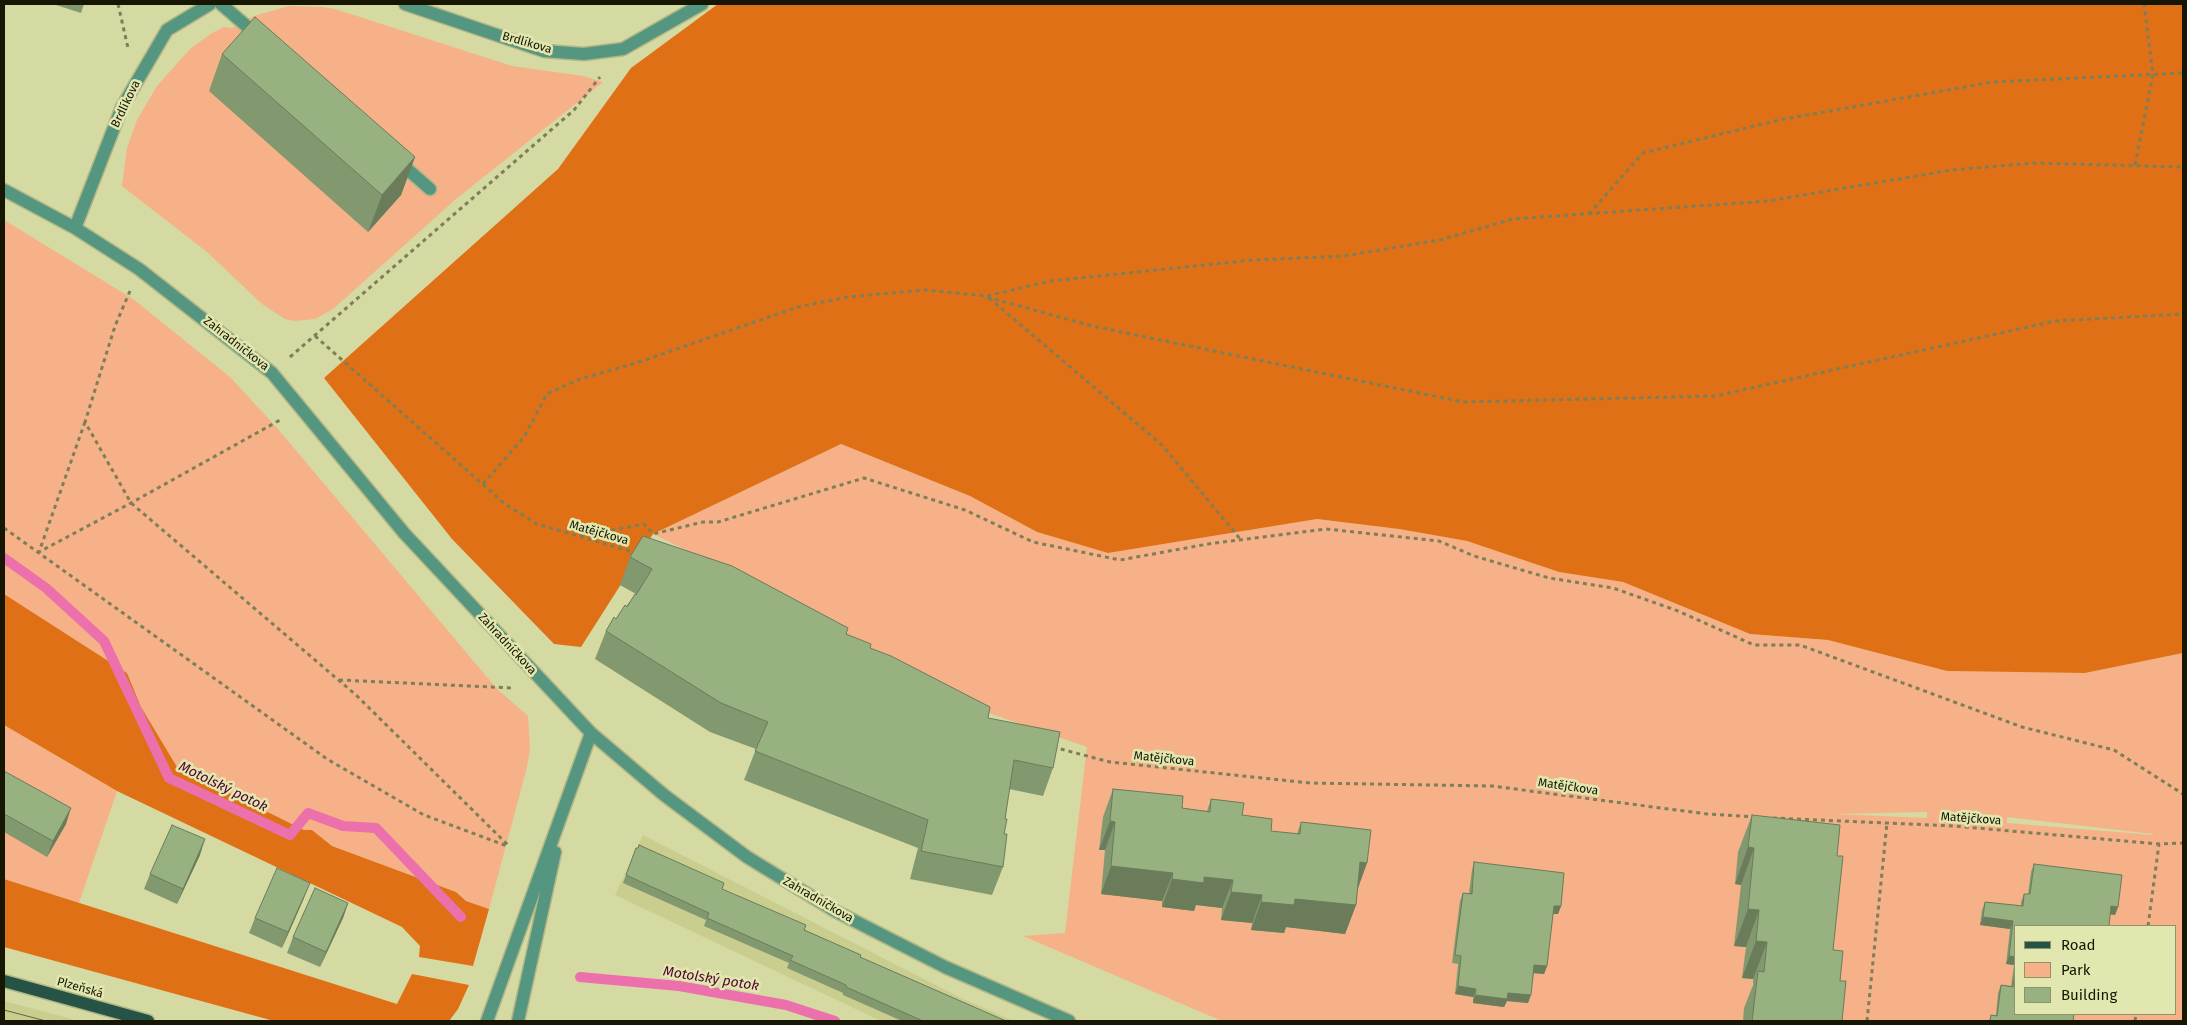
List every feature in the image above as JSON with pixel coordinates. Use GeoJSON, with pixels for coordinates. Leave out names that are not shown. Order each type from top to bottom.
{"type":"FeatureCollection","features":[{"type":"Feature","properties":{"kind":"main road","name":"Plzeňská"},"geometry":{"type":"LineString","coordinates":[[4,980],[148,1021]]}},
{"type":"Feature","properties":{"kind":"street","name":"Brdlíkova"},"geometry":{"type":"LineString","coordinates":[[74,228],[122,107],[167,30],[210,4]]}},
{"type":"Feature","properties":{"kind":"street"},"geometry":{"type":"LineString","coordinates":[[221,4],[266,44]]}},
{"type":"Feature","properties":{"kind":"street","name":"Brdlíkova"},"geometry":{"type":"LineString","coordinates":[[405,4],[544,50],[584,54],[623,49],[702,4]]}},
{"type":"Feature","properties":{"kind":"street"},"geometry":{"type":"LineString","coordinates":[[385,150],[430,189]]}},
{"type":"Feature","properties":{"kind":"street","name":"Zahradníčkova"},"geometry":{"type":"LineString","coordinates":[[4,190],[74,228],[139,269],[272,373],[404,533],[592,734],[664,795],[747,857],[835,911],[945,968],[1069,1021]]}},
{"type":"Feature","properties":{"kind":"street"},"geometry":{"type":"LineString","coordinates":[[480,1021],[488,1016],[592,734]]}},
{"type":"Feature","properties":{"kind":"street"},"geometry":{"type":"LineString","coordinates":[[519,1020],[565,806]]}},
{"type":"Feature","properties":{"kind":"path"},"geometry":{"type":"LineString","coordinates":[[118,4],[136,83]]}},
{"type":"Feature","properties":{"kind":"path"},"geometry":{"type":"LineString","coordinates":[[2135,165],[2153,74],[2144,4]]}},
{"type":"Feature","properties":{"kind":"path"},"geometry":{"type":"LineString","coordinates":[[272,373],[574,110],[623,49]]}},
{"type":"Feature","properties":{"kind":"path"},"geometry":{"type":"LineString","coordinates":[[1588,214],[1643,153],[1779,120],[1993,82],[2183,73]]}},
{"type":"Feature","properties":{"kind":"path"},"geometry":{"type":"LineString","coordinates":[[986,296],[1050,281],[1252,260],[1344,256],[1440,240],[1513,219],[1768,201],[1952,170],[2034,163],[2183,167]]}},
{"type":"Feature","properties":{"kind":"path"},"geometry":{"type":"LineString","coordinates":[[39,552],[85,422],[114,326],[139,269]]}},
{"type":"Feature","properties":{"kind":"path"},"geometry":{"type":"LineString","coordinates":[[483,484],[524,436],[547,394],[580,379],[636,363],[798,307],[848,297],[925,290],[986,296],[1092,326],[1463,402],[1715,396],[2055,322],[2183,314]]}},
{"type":"Feature","properties":{"kind":"path"},"geometry":{"type":"LineString","coordinates":[[986,296],[1162,445],[1242,540]]}},
{"type":"Feature","properties":{"kind":"path","name":"Matějčkova"},"geometry":{"type":"LineString","coordinates":[[315,336],[504,504],[537,524],[643,554]]}},
{"type":"Feature","properties":{"kind":"path"},"geometry":{"type":"LineString","coordinates":[[39,552],[301,408]]}},
{"type":"Feature","properties":{"kind":"path"},"geometry":{"type":"LineString","coordinates":[[4,528],[327,759],[424,815],[510,847],[356,694],[131,503],[85,422]]}},
{"type":"Feature","properties":{"kind":"path"},"geometry":{"type":"LineString","coordinates":[[579,536],[644,524],[652,534],[703,522],[718,522],[864,478],[965,510],[1033,542],[1120,560],[1242,540],[1326,530],[1439,541],[1474,556],[1549,578],[1613,588],[1678,611],[1754,645],[1800,645],[2022,727],[2114,750],[2183,794]]}},
{"type":"Feature","properties":{"kind":"path"},"geometry":{"type":"LineString","coordinates":[[339,680],[513,688]]}},
{"type":"Feature","properties":{"kind":"path","name":"Matějčkova"},"geometry":{"type":"LineString","coordinates":[[1046,746],[1110,762],[1310,783],[1492,786],[1707,814],[1755,817]]}},
{"type":"Feature","properties":{"kind":"path","name":"Matějčkova"},"geometry":{"type":"LineString","coordinates":[[1764,817],[1954,826],[2159,844],[2183,843]]}},
{"type":"Feature","properties":{"kind":"path"},"geometry":{"type":"LineString","coordinates":[[1867,1021],[1887,823]]}},
{"type":"Feature","properties":{"kind":"path"},"geometry":{"type":"LineString","coordinates":[[2148,925],[2159,844]]}},
{"type":"Feature","properties":{"kind":"shaded area"},"geometry":{"type":"Polygon","coordinates":[[[718,4],[2183,4],[2183,653],[2085,673],[1947,671],[1828,640],[1750,634],[1623,582],[1559,572],[1467,541],[1399,529],[1317,519],[1108,553],[1037,532],[970,496],[841,444],[653,534],[581,647],[554,644],[452,539],[324,378],[558,169],[631,68],[718,4]]]}},
{"type":"Feature","properties":{"kind":"shaded area"},"geometry":{"type":"Polygon","coordinates":[[[4,594],[127,673],[141,707],[177,767],[304,830],[312,830],[332,846],[456,892],[466,901],[489,909],[473,966],[419,957],[420,946],[402,927],[117,791],[4,725],[4,594]]]}},
{"type":"Feature","properties":{"kind":"shaded area"},"geometry":{"type":"Polygon","coordinates":[[[643,835],[963,999],[1014,1021],[881,1021],[615,895],[643,835]]]}},
{"type":"Feature","properties":{"kind":"shaded area"},"geometry":{"type":"Polygon","coordinates":[[[4,879],[397,1004],[412,974],[469,985],[458,1009],[449,1021],[274,1021],[4,947],[4,879]]]}},
{"type":"Feature","properties":{"kind":"shaded area"},"geometry":{"type":"Polygon","coordinates":[[[4,1001],[79,1021],[4,1021],[4,1001]]]}},
{"type":"Feature","properties":{"kind":"green space"},"geometry":{"type":"Polygon","coordinates":[[[289,6],[335,9],[512,66],[583,76],[603,82],[456,199],[333,309],[315,319],[294,321],[285,319],[262,304],[207,252],[122,186],[127,148],[137,120],[157,86],[190,49],[224,27],[232,28],[254,16],[289,6]]]}},
{"type":"Feature","properties":{"kind":"green space"},"geometry":{"type":"Polygon","coordinates":[[[4,220],[133,299],[230,377],[277,428],[497,689],[528,716],[530,748],[527,767],[489,909],[466,901],[456,892],[332,846],[312,830],[304,830],[177,767],[141,707],[127,673],[4,594],[4,220]]]}},
{"type":"Feature","properties":{"kind":"green space"},"geometry":{"type":"Polygon","coordinates":[[[841,444],[970,496],[1037,532],[1108,553],[1317,519],[1399,529],[1467,541],[1559,572],[1623,582],[1750,634],[1828,640],[1947,671],[2085,673],[2183,653],[2183,836],[2181,837],[2183,837],[2183,1021],[2071,1021],[2072,1015],[2177,1015],[2177,925],[2106,925],[2031,872],[2027,902],[2020,914],[1982,910],[1981,925],[2010,929],[2006,964],[2014,965],[2010,995],[1995,1021],[1832,1021],[1739,852],[1735,884],[1741,885],[1746,947],[1743,978],[1753,979],[1750,1009],[1743,1021],[1222,1021],[1023,936],[1065,933],[1087,747],[980,710],[737,575],[653,534],[841,444]],[[1927,812],[1833,814],[1927,818],[1927,812]],[[2007,817],[2007,823],[2153,835],[2153,834],[2007,817]],[[1105,850],[1162,901],[1162,907],[1193,911],[1194,905],[1222,908],[1221,920],[1252,923],[1251,930],[1283,933],[1105,850]],[[1469,902],[1452,963],[1458,964],[1455,994],[1473,997],[1473,1003],[1505,1001],[1532,973],[1544,973],[1469,902]]]}},
{"type":"Feature","properties":{"kind":"green space"},"geometry":{"type":"Polygon","coordinates":[[[4,725],[117,791],[79,903],[4,879],[4,725]]]}},
{"type":"Feature","properties":{"kind":"building"},"geometry":{"type":"Polygon","coordinates":[[[255,17],[415,157],[382,195],[222,54],[255,17]]]}},
{"type":"Feature","properties":{"kind":"building"},"geometry":{"type":"Polygon","coordinates":[[[643,536],[732,566],[848,628],[846,634],[871,644],[870,648],[891,656],[990,707],[988,718],[1060,732],[1053,768],[1014,760],[1005,819],[1007,819],[1004,834],[1007,834],[1003,867],[921,851],[928,820],[755,751],[768,722],[721,703],[606,631],[614,617],[616,619],[625,605],[627,607],[636,595],[652,569],[630,557],[643,536]]]}},
{"type":"Feature","properties":{"kind":"building"},"geometry":{"type":"Polygon","coordinates":[[[4,771],[71,808],[53,841],[4,814],[4,771]]]}},
{"type":"Feature","properties":{"kind":"building"},"geometry":{"type":"Polygon","coordinates":[[[1113,789],[1183,796],[1182,808],[1210,812],[1211,799],[1244,803],[1242,815],[1272,819],[1271,831],[1300,834],[1301,822],[1371,830],[1367,863],[1360,862],[1356,905],[1295,899],[1294,905],[1261,902],[1262,895],[1231,892],[1233,880],[1204,877],[1204,883],[1172,879],[1173,873],[1111,866],[1115,822],[1110,821],[1113,789]]]}},
{"type":"Feature","properties":{"kind":"building"},"geometry":{"type":"Polygon","coordinates":[[[1752,815],[1840,825],[1837,856],[1843,856],[1833,950],[1843,951],[1840,981],[1846,981],[1842,1021],[1752,1021],[1758,971],[1764,972],[1767,942],[1756,941],[1759,910],[1748,909],[1754,848],[1748,847],[1752,815]]]}},
{"type":"Feature","properties":{"kind":"building"},"geometry":{"type":"Polygon","coordinates":[[[172,825],[205,839],[183,889],[150,874],[172,825]]]}},
{"type":"Feature","properties":{"kind":"building"},"geometry":{"type":"Polygon","coordinates":[[[639,845],[724,883],[722,889],[806,925],[804,930],[861,955],[860,957],[1006,1021],[923,1021],[846,987],[846,985],[790,960],[793,956],[707,918],[709,913],[626,875],[636,848],[639,845]]]}},
{"type":"Feature","properties":{"kind":"building"},"geometry":{"type":"Polygon","coordinates":[[[1474,862],[1564,873],[1561,906],[1554,906],[1547,966],[1534,965],[1531,995],[1508,993],[1507,999],[1475,995],[1476,989],[1458,986],[1461,956],[1455,955],[1463,893],[1472,894],[1474,862]]]}},
{"type":"Feature","properties":{"kind":"building"},"geometry":{"type":"Polygon","coordinates":[[[2034,864],[2122,875],[2118,907],[2111,906],[2109,925],[2014,925],[2014,957],[2009,956],[2013,921],[1983,917],[1985,902],[2023,906],[2024,894],[2030,894],[2034,864]]]}},
{"type":"Feature","properties":{"kind":"building"},"geometry":{"type":"Polygon","coordinates":[[[277,868],[310,883],[288,932],[255,918],[277,868]]]}},
{"type":"Feature","properties":{"kind":"building"},"geometry":{"type":"Polygon","coordinates":[[[315,888],[348,903],[326,952],[293,937],[315,888]]]}},
{"type":"Feature","properties":{"kind":"building"},"geometry":{"type":"Polygon","coordinates":[[[2014,980],[2014,1015],[2074,1015],[2073,1021],[1990,1021],[1991,1015],[1997,1016],[2001,985],[2013,987],[2014,980]]]}},
{"type":"Feature","properties":{"kind":"waterway","name":"Motolský potok"},"geometry":{"type":"LineString","coordinates":[[4,558],[46,588],[104,641],[169,778],[290,835],[308,813],[343,826],[376,828],[461,917]]}},
{"type":"Feature","properties":{"kind":"waterway","name":"Motolský potok"},"geometry":{"type":"LineString","coordinates":[[580,977],[679,986],[786,1005],[835,1021]]}},
{"type":"Feature","properties":{"kind":"tram line"},"geometry":{"type":"LineString","coordinates":[[4,1010],[46,1021]]}}]}
